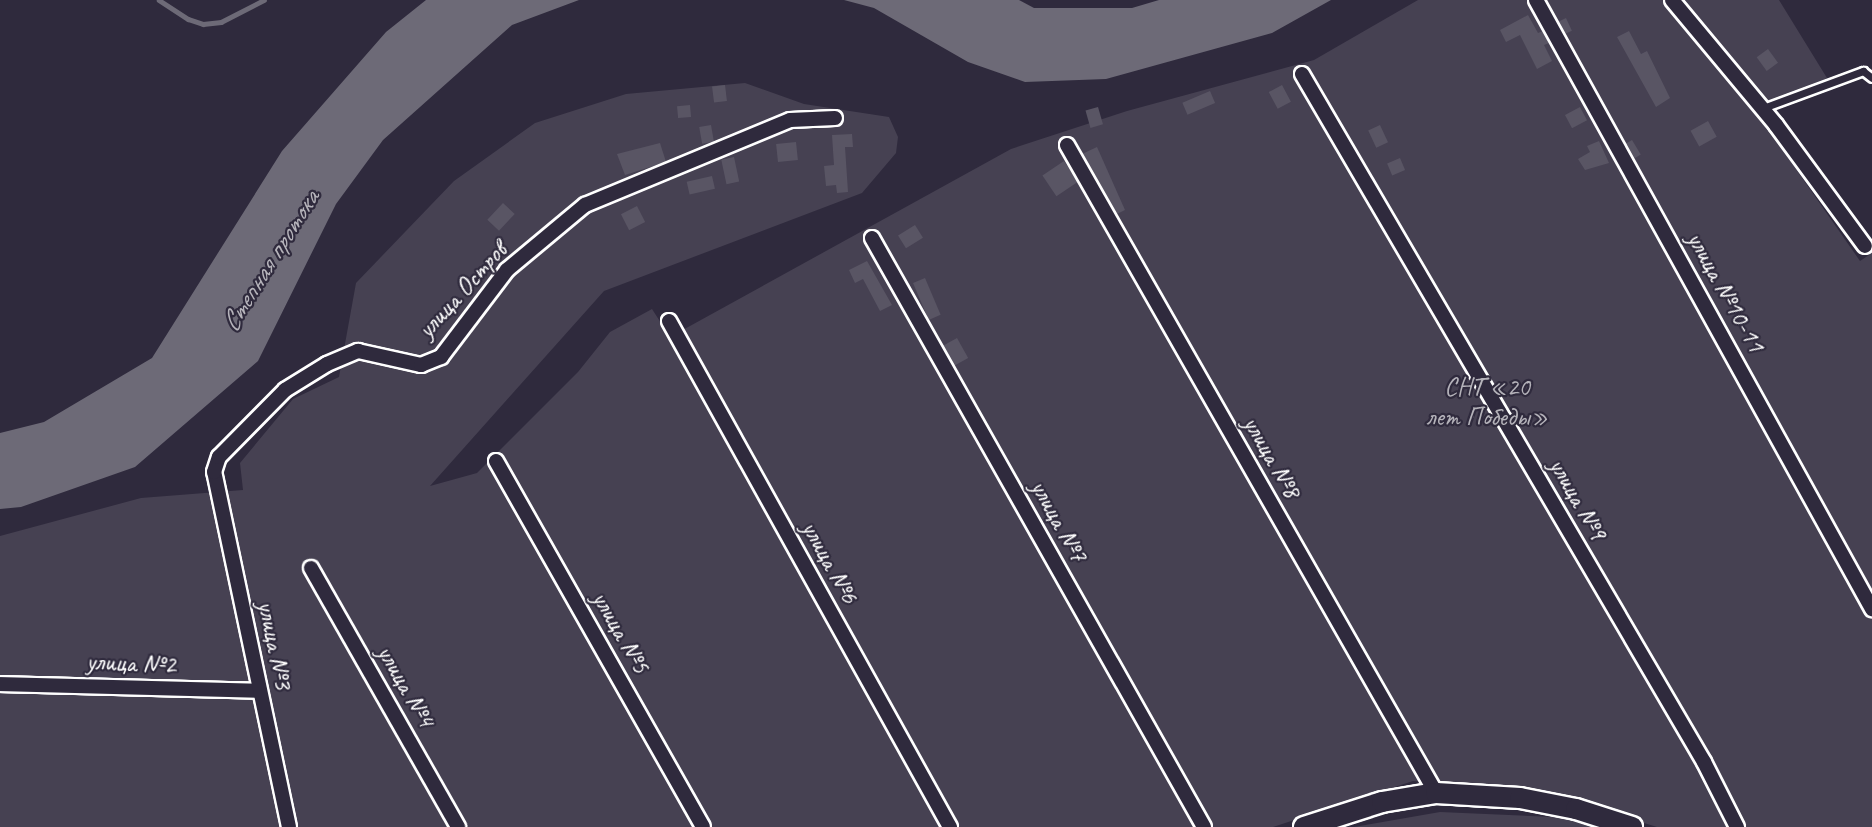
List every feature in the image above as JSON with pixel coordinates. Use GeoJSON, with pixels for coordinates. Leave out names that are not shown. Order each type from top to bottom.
{"type":"FeatureCollection","features":[{"type":"Feature","properties":{"kind":"street","name":"улица №10-11"},"geometry":{"type":"LineString","coordinates":[[1536,0],[1872,609]]}},
{"type":"Feature","properties":{"kind":"street"},"geometry":{"type":"LineString","coordinates":[[1672,0],[1763,108],[1865,246]]}},
{"type":"Feature","properties":{"kind":"street","name":"улица №9"},"geometry":{"type":"LineString","coordinates":[[1302,74],[1704,762],[1737,827]]}},
{"type":"Feature","properties":{"kind":"street","name":"улица Остров"},"geometry":{"type":"LineString","coordinates":[[214,472],[219,457],[285,390],[327,364],[358,351],[421,365],[441,357],[507,270],[585,205],[790,120],[835,118]]}},
{"type":"Feature","properties":{"kind":"street","name":"улица №8"},"geometry":{"type":"LineString","coordinates":[[1067,145],[1436,793]]}},
{"type":"Feature","properties":{"kind":"street","name":"улица №7"},"geometry":{"type":"LineString","coordinates":[[872,238],[1203,827]]}},
{"type":"Feature","properties":{"kind":"street","name":"улица №6"},"geometry":{"type":"LineString","coordinates":[[669,321],[950,827]]}},
{"type":"Feature","properties":{"kind":"street","name":"улица №5"},"geometry":{"type":"LineString","coordinates":[[496,461],[703,827]]}},
{"type":"Feature","properties":{"kind":"street","name":"улица №3"},"geometry":{"type":"LineString","coordinates":[[214,472],[289,827]]}},
{"type":"Feature","properties":{"kind":"street","name":"улица №4"},"geometry":{"type":"LineString","coordinates":[[311,568],[458,827]]}},
{"type":"Feature","properties":{"kind":"street","name":"улица №2"},"geometry":{"type":"LineString","coordinates":[[0,684],[260,691]]}},
{"type":"Feature","properties":{"kind":"street"},"geometry":{"type":"LineString","coordinates":[[1304,827],[1382,802],[1436,793],[1520,798],[1576,809],[1632,827]]}},
{"type":"Feature","properties":{"kind":"lane"},"geometry":{"type":"LineString","coordinates":[[1763,108],[1863,71],[1872,78]]}},
{"type":"Feature","properties":{"kind":"green space","name":"СНТ «20 лет Победы»"},"geometry":{"type":"Polygon","coordinates":[[[1418,0],[1779,0],[1827,78],[1759,116],[1860,261],[1872,253],[1872,827],[1657,827],[1573,801],[1488,787],[1413,781],[1273,827],[0,827],[0,536],[141,498],[243,490],[240,463],[293,399],[339,377],[356,283],[454,181],[535,123],[626,94],[745,83],[804,104],[889,117],[898,137],[896,153],[862,193],[604,291],[430,486],[477,473],[578,372],[610,332],[652,309],[670,337],[1011,149],[1127,111],[1314,60],[1418,0]]]}},
{"type":"Feature","properties":{"kind":"green space"},"geometry":{"type":"Polygon","coordinates":[[[1440,812],[1576,818],[1602,827],[1354,827],[1440,812]]]}},
{"type":"Feature","properties":{"kind":"water","name":"Степная протока"},"geometry":{"type":"Polygon","coordinates":[[[426,0],[579,0],[512,25],[383,140],[336,204],[258,361],[135,467],[21,507],[0,509],[0,433],[44,422],[152,358],[282,151],[386,32],[426,0]]]}},
{"type":"Feature","properties":{"kind":"water"},"geometry":{"type":"Polygon","coordinates":[[[844,0],[1019,0],[1034,8],[1132,8],[1159,0],[1331,0],[1272,33],[1106,79],[1025,82],[968,62],[874,8],[844,0]]]}},
{"type":"Feature","properties":{"kind":"building"},"geometry":{"type":"Polygon","coordinates":[[[1528,15],[1538,33],[1543,31],[1549,43],[1544,45],[1552,61],[1537,69],[1520,35],[1506,42],[1500,30],[1528,15]]]}},
{"type":"Feature","properties":{"kind":"building"},"geometry":{"type":"Polygon","coordinates":[[[1566,18],[1572,31],[1565,34],[1559,21],[1566,18]]]}},
{"type":"Feature","properties":{"kind":"building"},"geometry":{"type":"Polygon","coordinates":[[[1629,31],[1641,54],[1647,51],[1670,98],[1656,107],[1617,37],[1629,31]]]}},
{"type":"Feature","properties":{"kind":"building"},"geometry":{"type":"Polygon","coordinates":[[[1768,49],[1778,63],[1767,71],[1757,57],[1768,49]]]}},
{"type":"Feature","properties":{"kind":"building"},"geometry":{"type":"Polygon","coordinates":[[[725,85],[727,101],[714,102],[712,87],[725,85]]]}},
{"type":"Feature","properties":{"kind":"building"},"geometry":{"type":"Polygon","coordinates":[[[1282,85],[1291,102],[1278,109],[1269,92],[1282,85]]]}},
{"type":"Feature","properties":{"kind":"building"},"geometry":{"type":"Polygon","coordinates":[[[1210,91],[1215,103],[1187,115],[1182,103],[1210,91]]]}},
{"type":"Feature","properties":{"kind":"building"},"geometry":{"type":"Polygon","coordinates":[[[690,105],[691,117],[678,118],[677,106],[690,105]]]}},
{"type":"Feature","properties":{"kind":"building"},"geometry":{"type":"Polygon","coordinates":[[[1098,107],[1103,124],[1090,128],[1086,111],[1098,107]]]}},
{"type":"Feature","properties":{"kind":"building"},"geometry":{"type":"Polygon","coordinates":[[[1580,107],[1587,120],[1572,128],[1565,115],[1580,107]]]}},
{"type":"Feature","properties":{"kind":"building"},"geometry":{"type":"Polygon","coordinates":[[[1708,121],[1717,137],[1699,146],[1691,131],[1708,121]]]}},
{"type":"Feature","properties":{"kind":"building"},"geometry":{"type":"Polygon","coordinates":[[[711,125],[714,142],[702,144],[699,127],[711,125]]]}},
{"type":"Feature","properties":{"kind":"building"},"geometry":{"type":"Polygon","coordinates":[[[1380,125],[1388,142],[1376,148],[1368,130],[1380,125]]]}},
{"type":"Feature","properties":{"kind":"building"},"geometry":{"type":"Polygon","coordinates":[[[852,134],[853,147],[845,147],[848,192],[837,193],[836,185],[826,186],[824,166],[834,165],[832,135],[852,134]]]}},
{"type":"Feature","properties":{"kind":"building"},"geometry":{"type":"Polygon","coordinates":[[[1632,140],[1641,155],[1635,158],[1626,144],[1632,140]]]}},
{"type":"Feature","properties":{"kind":"building"},"geometry":{"type":"Polygon","coordinates":[[[1599,141],[1609,163],[1585,170],[1578,159],[1590,152],[1587,146],[1599,141]]]}},
{"type":"Feature","properties":{"kind":"building"},"geometry":{"type":"Polygon","coordinates":[[[796,142],[798,160],[778,162],[776,144],[796,142]]]}},
{"type":"Feature","properties":{"kind":"building"},"geometry":{"type":"Polygon","coordinates":[[[660,143],[666,162],[625,175],[617,154],[660,143]]]}},
{"type":"Feature","properties":{"kind":"building"},"geometry":{"type":"Polygon","coordinates":[[[1097,147],[1125,210],[1117,214],[1082,154],[1097,147]]]}},
{"type":"Feature","properties":{"kind":"building"},"geometry":{"type":"Polygon","coordinates":[[[734,157],[739,181],[726,184],[721,160],[734,157]]]}},
{"type":"Feature","properties":{"kind":"building"},"geometry":{"type":"Polygon","coordinates":[[[1400,158],[1405,170],[1392,175],[1387,163],[1400,158]]]}},
{"type":"Feature","properties":{"kind":"building"},"geometry":{"type":"Polygon","coordinates":[[[1064,161],[1078,182],[1056,196],[1042,176],[1064,161]]]}},
{"type":"Feature","properties":{"kind":"building"},"geometry":{"type":"Polygon","coordinates":[[[712,176],[715,189],[690,195],[687,182],[712,176]]]}},
{"type":"Feature","properties":{"kind":"building"},"geometry":{"type":"Polygon","coordinates":[[[503,203],[515,214],[499,231],[487,220],[503,203]]]}},
{"type":"Feature","properties":{"kind":"building"},"geometry":{"type":"Polygon","coordinates":[[[637,206],[645,222],[629,230],[621,214],[637,206]]]}},
{"type":"Feature","properties":{"kind":"building"},"geometry":{"type":"Polygon","coordinates":[[[915,225],[923,238],[906,248],[898,236],[915,225]]]}},
{"type":"Feature","properties":{"kind":"building"},"geometry":{"type":"Polygon","coordinates":[[[867,261],[892,305],[880,311],[863,279],[855,283],[849,270],[867,261]]]}},
{"type":"Feature","properties":{"kind":"building"},"geometry":{"type":"Polygon","coordinates":[[[925,278],[941,315],[929,320],[913,283],[925,278]]]}},
{"type":"Feature","properties":{"kind":"building"},"geometry":{"type":"Polygon","coordinates":[[[957,338],[968,358],[954,366],[943,346],[957,338]]]}},
{"type":"Feature","properties":{"kind":"waterway"},"geometry":{"type":"LineString","coordinates":[[159,0],[188,19],[203,24],[221,22],[264,0]]}}]}
